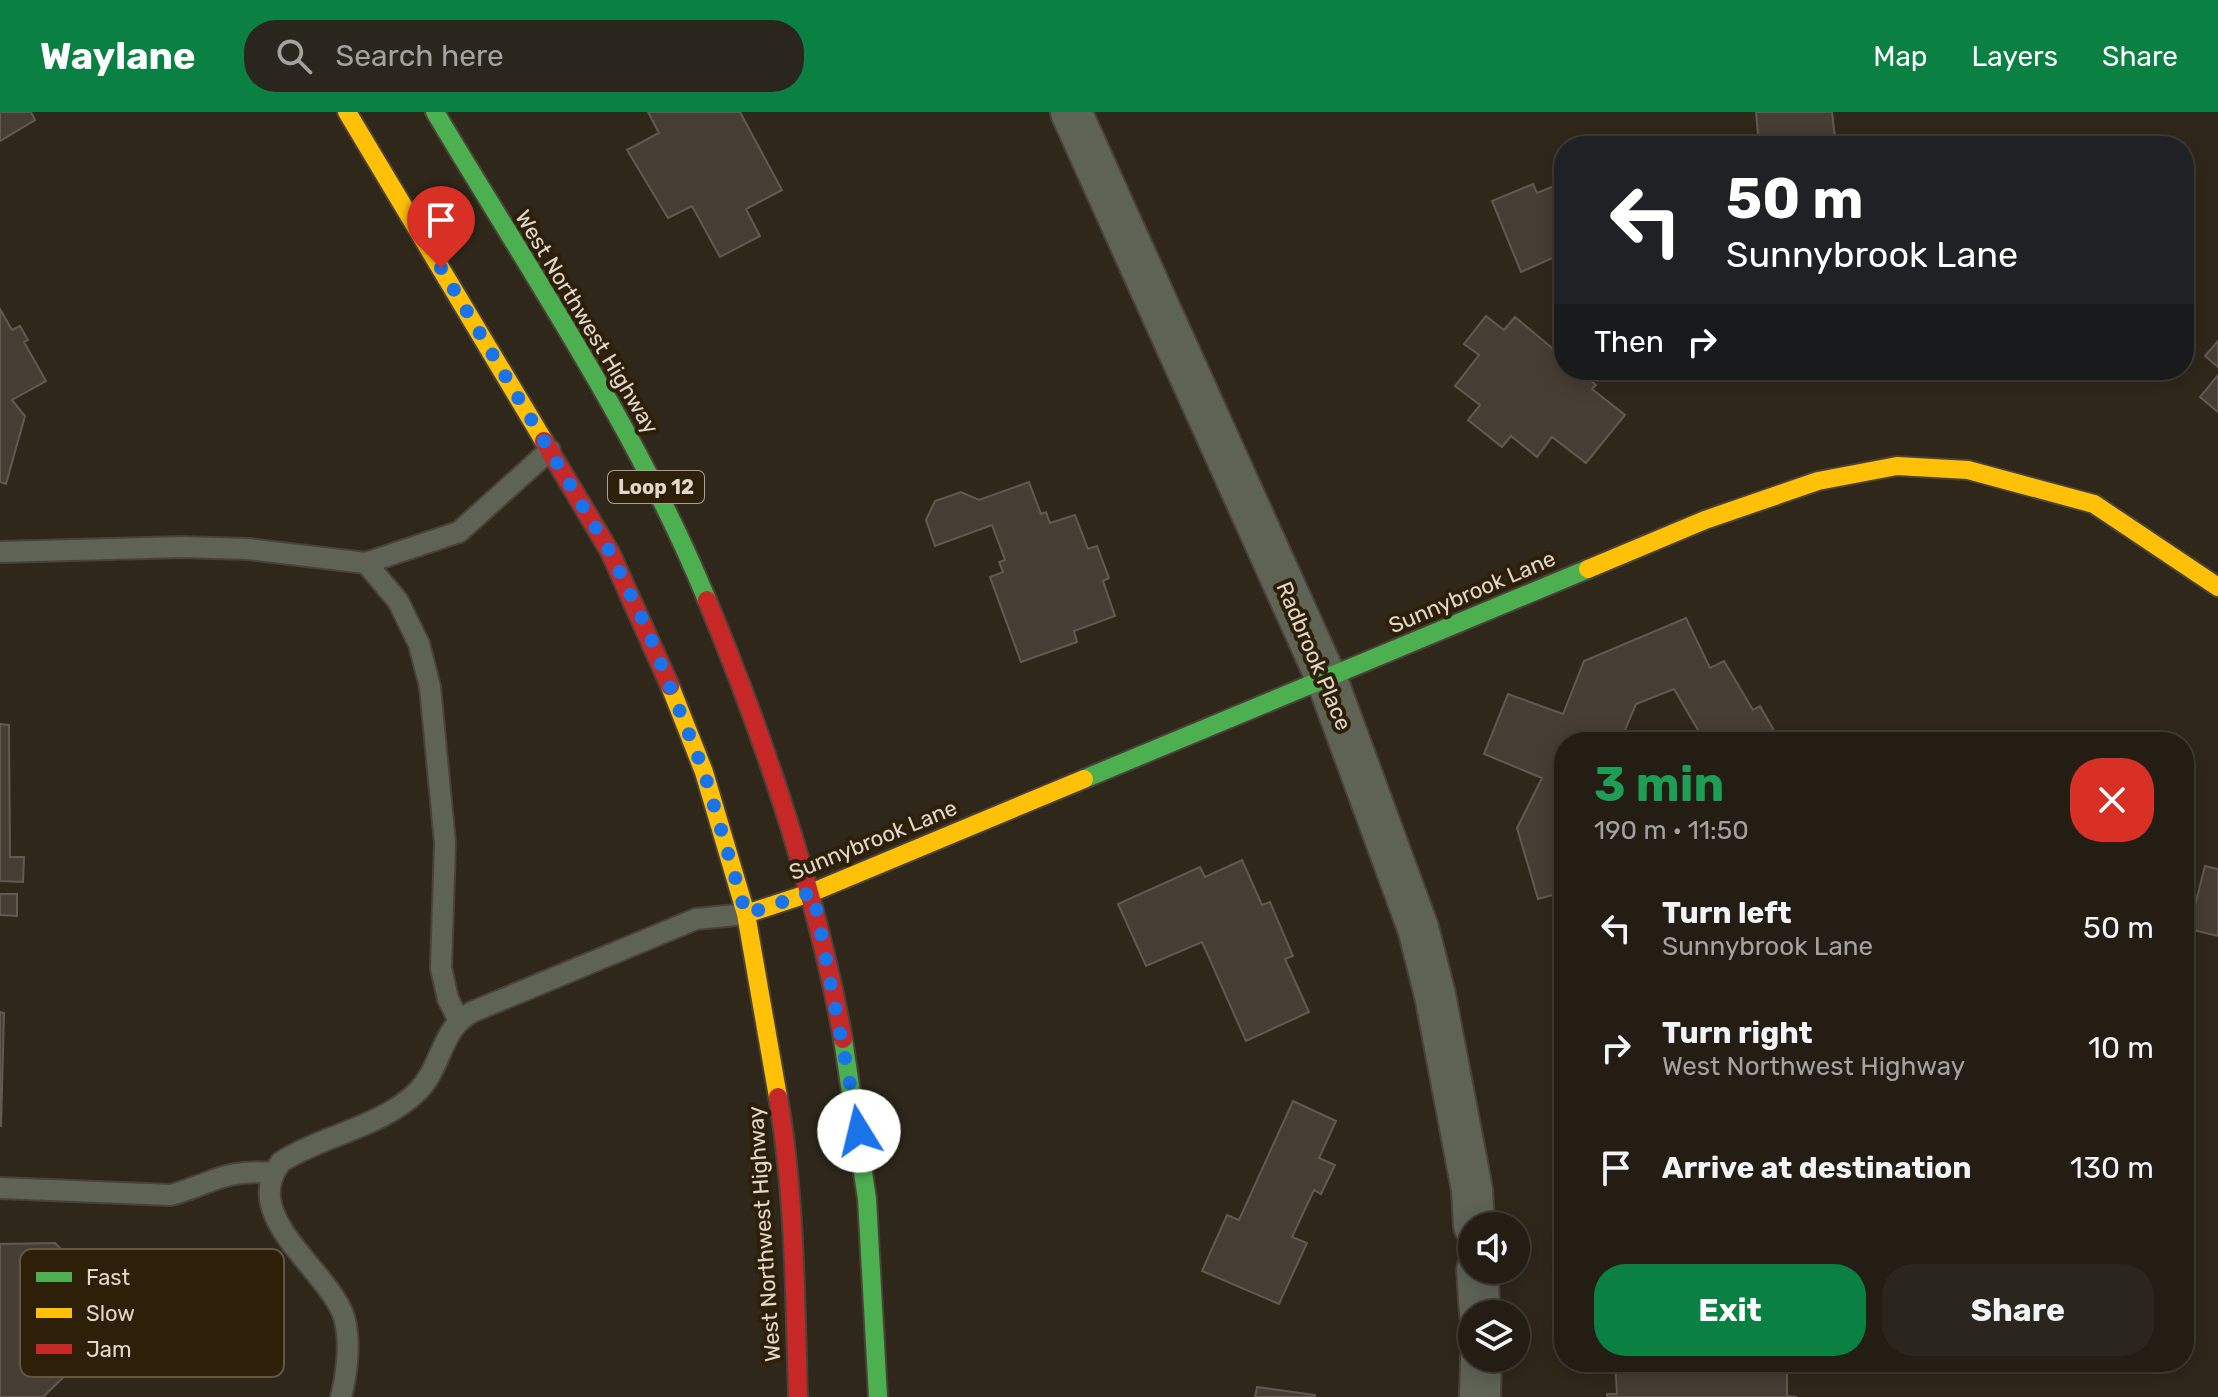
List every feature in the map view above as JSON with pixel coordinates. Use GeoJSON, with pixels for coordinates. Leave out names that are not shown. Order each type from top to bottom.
{"type":"FeatureCollection","features":[{"type":"Feature","properties":{"kind":"main road","name":"West Northwest Highway"},"geometry":{"type":"LineString","coordinates":[[347,112],[610,552],[647,629],[704,772],[746,914],[785,1136],[795,1285],[798,1397]]}},
{"type":"Feature","properties":{"kind":"main road","name":"West Northwest Highway"},"geometry":{"type":"LineString","coordinates":[[435,112],[658,490],[768,751],[813,892],[850,1072],[864,1161],[878,1330],[878,1397]]}},
{"type":"Feature","properties":{"kind":"main road","name":"Sunnybrook Lane"},"geometry":{"type":"LineString","coordinates":[[746,914],[813,892],[1705,520],[1818,481],[1897,466],[1968,470],[2094,504],[2218,587]]}},
{"type":"Feature","properties":{"kind":"street","name":"Radbrook Place"},"geometry":{"type":"LineString","coordinates":[[1071,112],[1327,680],[1421,942],[1452,1085],[1472,1190],[1473,1212]]}},
{"type":"Feature","properties":{"kind":"street"},"geometry":{"type":"LineString","coordinates":[[1480,1397],[1481,1372]]}},
{"type":"Feature","properties":{"kind":"lane"},"geometry":{"type":"LineString","coordinates":[[0,552],[182,547],[248,549],[366,563],[459,532],[550,450]]}},
{"type":"Feature","properties":{"kind":"lane"},"geometry":{"type":"LineString","coordinates":[[366,563],[398,601],[419,644],[430,687],[445,843],[441,968],[448,999],[458,1019]]}},
{"type":"Feature","properties":{"kind":"lane"},"geometry":{"type":"LineString","coordinates":[[0,1188],[171,1195],[197,1188],[215,1176],[244,1171],[272,1173],[297,1152],[384,1115],[418,1091],[458,1019],[549,978],[696,919],[746,914]]}},
{"type":"Feature","properties":{"kind":"lane"},"geometry":{"type":"LineString","coordinates":[[272,1173],[270,1194],[277,1223],[299,1255],[328,1287],[344,1318],[347,1373],[341,1397]]}},
{"type":"Feature","properties":{"kind":"building"},"geometry":{"type":"Polygon","coordinates":[[[0,112],[31,112],[35,120],[0,141],[0,112]]]}},
{"type":"Feature","properties":{"kind":"building"},"geometry":{"type":"Polygon","coordinates":[[[648,112],[740,112],[782,190],[746,209],[760,236],[720,257],[692,206],[668,218],[627,150],[659,133],[648,112]]]}},
{"type":"Feature","properties":{"kind":"building"},"geometry":{"type":"Polygon","coordinates":[[[1756,112],[1832,112],[1835,136],[1758,136],[1756,112]]]}},
{"type":"Feature","properties":{"kind":"building"},"geometry":{"type":"Polygon","coordinates":[[[1533,184],[1537,193],[1554,186],[1554,257],[1521,272],[1492,201],[1533,184]]]}},
{"type":"Feature","properties":{"kind":"building"},"geometry":{"type":"Polygon","coordinates":[[[0,309],[12,330],[20,326],[28,340],[24,342],[46,381],[12,400],[25,416],[6,484],[0,482],[0,309]]]}},
{"type":"Feature","properties":{"kind":"building"},"geometry":{"type":"Polygon","coordinates":[[[1486,316],[1504,330],[1515,317],[1554,350],[1554,380],[1590,380],[1596,385],[1592,389],[1625,415],[1586,463],[1552,437],[1537,457],[1511,436],[1502,447],[1468,420],[1480,405],[1455,386],[1479,355],[1464,344],[1486,316]]]}},
{"type":"Feature","properties":{"kind":"building"},"geometry":{"type":"Polygon","coordinates":[[[2218,341],[2218,367],[2205,356],[2218,341]]]}},
{"type":"Feature","properties":{"kind":"building"},"geometry":{"type":"Polygon","coordinates":[[[2218,375],[2218,412],[2200,397],[2218,375]]]}},
{"type":"Feature","properties":{"kind":"building"},"geometry":{"type":"Polygon","coordinates":[[[1029,482],[1041,514],[1046,512],[1050,523],[1075,515],[1088,549],[1097,546],[1109,578],[1103,581],[1115,616],[1074,631],[1077,642],[1021,662],[990,577],[1003,572],[999,562],[1005,560],[992,525],[935,546],[926,520],[935,501],[961,492],[979,500],[1029,482]]]}},
{"type":"Feature","properties":{"kind":"building"},"geometry":{"type":"Polygon","coordinates":[[[1686,618],[1710,668],[1724,661],[1753,710],[1760,706],[1775,732],[1699,732],[1674,689],[1636,704],[1624,732],[1554,732],[1554,895],[1538,899],[1517,828],[1542,778],[1484,754],[1508,694],[1563,714],[1584,661],[1686,618]]]}},
{"type":"Feature","properties":{"kind":"building"},"geometry":{"type":"Polygon","coordinates":[[[0,724],[9,725],[10,857],[24,857],[23,882],[0,881],[0,724]]]}},
{"type":"Feature","properties":{"kind":"building"},"geometry":{"type":"Polygon","coordinates":[[[1242,860],[1262,905],[1270,902],[1293,956],[1285,959],[1309,1012],[1246,1041],[1202,942],[1146,966],[1118,904],[1200,867],[1205,877],[1242,860]]]}},
{"type":"Feature","properties":{"kind":"building"},"geometry":{"type":"Polygon","coordinates":[[[2205,866],[2218,869],[2218,936],[2194,930],[2194,909],[2205,866]]]}},
{"type":"Feature","properties":{"kind":"building"},"geometry":{"type":"Polygon","coordinates":[[[0,894],[17,894],[17,916],[0,915],[0,894]]]}},
{"type":"Feature","properties":{"kind":"building"},"geometry":{"type":"Polygon","coordinates":[[[0,1012],[4,1013],[1,1126],[0,1126],[0,1012]]]}},
{"type":"Feature","properties":{"kind":"building"},"geometry":{"type":"Polygon","coordinates":[[[1293,1101],[1336,1121],[1319,1158],[1335,1165],[1321,1194],[1314,1190],[1292,1237],[1307,1243],[1279,1304],[1202,1271],[1227,1215],[1239,1220],[1293,1101]]]}},
{"type":"Feature","properties":{"kind":"building"},"geometry":{"type":"Polygon","coordinates":[[[55,1243],[61,1249],[20,1249],[20,1377],[64,1377],[43,1397],[0,1397],[0,1244],[55,1243]]]}},
{"type":"Feature","properties":{"kind":"building"},"geometry":{"type":"Polygon","coordinates":[[[1616,1372],[1787,1372],[1787,1396],[1797,1397],[1607,1397],[1607,1394],[1617,1394],[1616,1372]]]}},
{"type":"Feature","properties":{"kind":"building"},"geometry":{"type":"Polygon","coordinates":[[[1257,1387],[1315,1395],[1315,1397],[1255,1397],[1257,1387]]]}},
{"type":"Feature","properties":{"kind":"traffic: fast"},"geometry":{"type":"LineString","coordinates":[[435,112],[615,412],[679,536],[707,600]]}},
{"type":"Feature","properties":{"kind":"traffic: fast"},"geometry":{"type":"LineString","coordinates":[[1084,779],[1588,569]]}},
{"type":"Feature","properties":{"kind":"traffic: fast"},"geometry":{"type":"LineString","coordinates":[[843,1039],[867,1199],[878,1397]]}},
{"type":"Feature","properties":{"kind":"traffic: slow"},"geometry":{"type":"LineString","coordinates":[[347,112],[544,441]]}},
{"type":"Feature","properties":{"kind":"traffic: slow"},"geometry":{"type":"LineString","coordinates":[[1588,569],[1705,520],[1818,481],[1897,466],[1968,470],[2094,504],[2218,587]]}},
{"type":"Feature","properties":{"kind":"traffic: slow"},"geometry":{"type":"LineString","coordinates":[[670,686],[704,772],[746,914],[778,1097]]}},
{"type":"Feature","properties":{"kind":"traffic: slow"},"geometry":{"type":"LineString","coordinates":[[746,914],[813,892],[1084,779]]}},
{"type":"Feature","properties":{"kind":"traffic: jam"},"geometry":{"type":"LineString","coordinates":[[544,441],[610,552],[670,686]]}},
{"type":"Feature","properties":{"kind":"traffic: jam"},"geometry":{"type":"LineString","coordinates":[[707,600],[787,816],[818,926],[843,1039]]}},
{"type":"Feature","properties":{"kind":"traffic: jam"},"geometry":{"type":"LineString","coordinates":[[778,1097],[791,1209],[798,1397]]}},
{"type":"Feature","properties":{"kind":"route"},"geometry":{"type":"LineString","coordinates":[[441,268],[610,552],[647,629],[704,772],[746,914],[813,892],[859,1131]]}}]}
